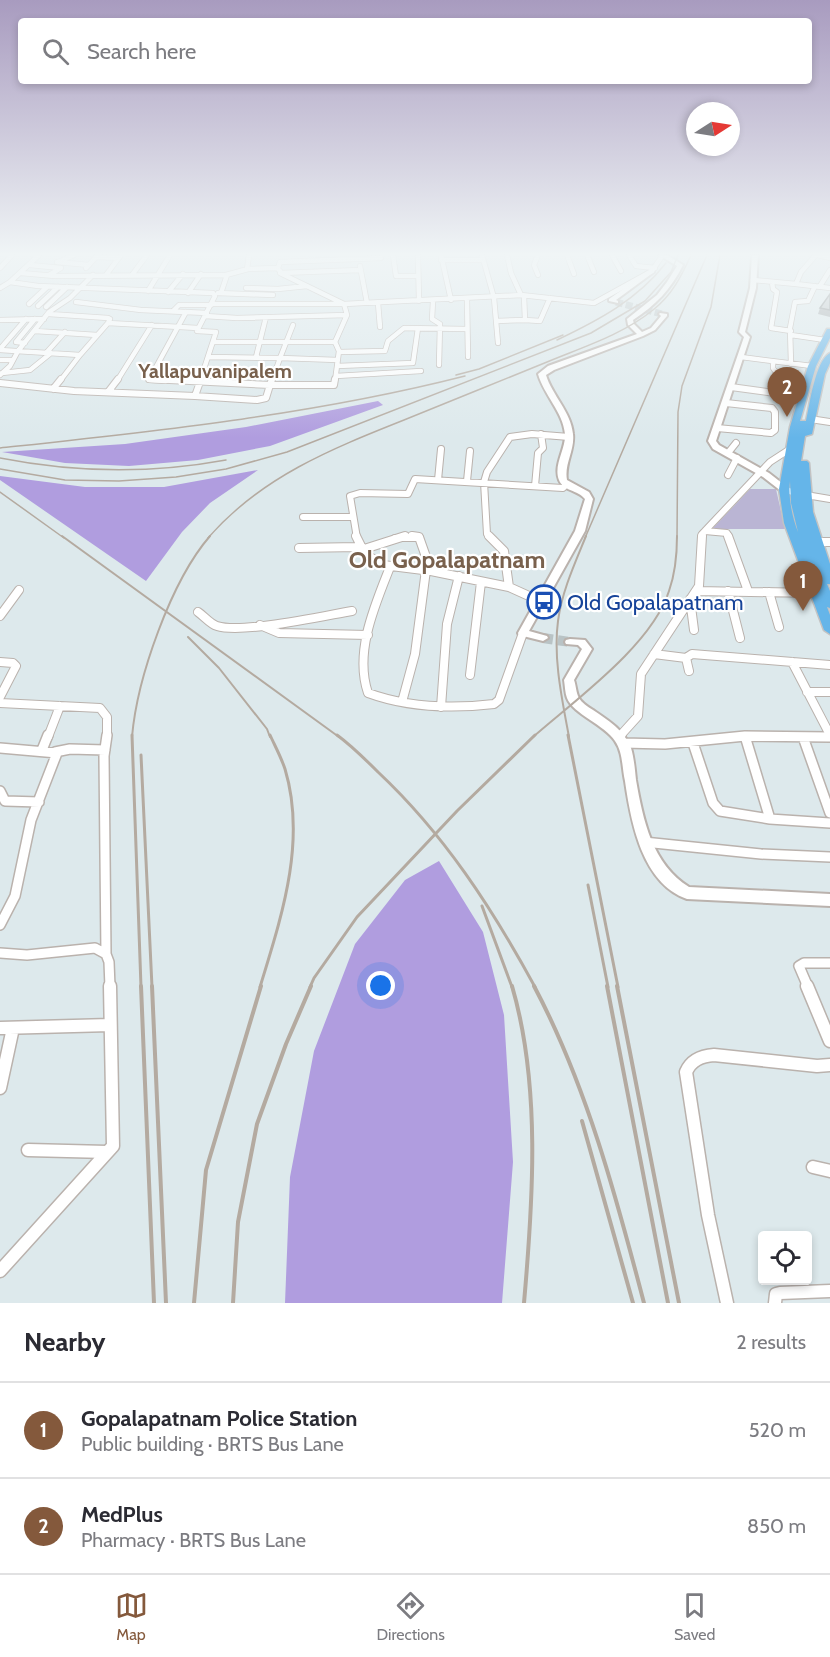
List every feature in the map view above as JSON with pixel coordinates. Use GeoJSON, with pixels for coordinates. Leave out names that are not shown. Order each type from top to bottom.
{"type":"FeatureCollection","features":[{"type":"Feature","properties":{"kind":"main road"},"geometry":{"type":"LineString","coordinates":[[828,338],[812,366],[790,449],[783,489],[789,523],[830,630]]}},
{"type":"Feature","properties":{"kind":"main road"},"geometry":{"type":"LineString","coordinates":[[828,338],[810,389],[796,465],[805,537],[830,604]]}},
{"type":"Feature","properties":{"kind":"main road"},"geometry":{"type":"LineString","coordinates":[[830,355],[821,374],[810,419],[800,494],[830,581]]}},
{"type":"Feature","properties":{"kind":"street"},"geometry":{"type":"LineString","coordinates":[[1,374],[47,316]]}},
{"type":"Feature","properties":{"kind":"street"},"geometry":{"type":"LineString","coordinates":[[53,389],[110,319],[76,316]]}},
{"type":"Feature","properties":{"kind":"street"},"geometry":{"type":"LineString","coordinates":[[131,324],[137,316]]}},
{"type":"Feature","properties":{"kind":"street"},"geometry":{"type":"LineString","coordinates":[[183,316],[149,379],[332,386],[335,383],[339,352],[335,342],[347,316]]}},
{"type":"Feature","properties":{"kind":"street"},"geometry":{"type":"LineString","coordinates":[[198,328],[205,316]]}},
{"type":"Feature","properties":{"kind":"street"},"geometry":{"type":"LineString","coordinates":[[242,316],[314,316]]}},
{"type":"Feature","properties":{"kind":"street"},"geometry":{"type":"LineString","coordinates":[[380,316],[380,327]]}},
{"type":"Feature","properties":{"kind":"street"},"geometry":{"type":"LineString","coordinates":[[432,316],[432,319],[439,323],[440,329],[439,364]]}},
{"type":"Feature","properties":{"kind":"street"},"geometry":{"type":"LineString","coordinates":[[467,316],[468,357]]}},
{"type":"Feature","properties":{"kind":"street"},"geometry":{"type":"LineString","coordinates":[[496,316],[498,343]]}},
{"type":"Feature","properties":{"kind":"street"},"geometry":{"type":"LineString","coordinates":[[525,316],[525,320]]}},
{"type":"Feature","properties":{"kind":"street"},"geometry":{"type":"LineString","coordinates":[[496,321],[540,321],[542,316]]}},
{"type":"Feature","properties":{"kind":"street"},"geometry":{"type":"LineString","coordinates":[[635,316],[630,319],[631,325],[641,335]]}},
{"type":"Feature","properties":{"kind":"street"},"geometry":{"type":"LineString","coordinates":[[390,567],[378,595],[368,635],[365,655],[365,690],[372,695],[402,702],[441,707],[482,706],[499,700],[523,633],[580,531],[589,499],[586,494],[566,484],[562,479],[569,437],[566,423],[542,374],[551,368],[641,335],[662,321],[665,316]]}},
{"type":"Feature","properties":{"kind":"street"},"geometry":{"type":"LineString","coordinates":[[745,316],[742,332],[747,337],[712,443],[783,489],[830,499]]}},
{"type":"Feature","properties":{"kind":"street"},"geometry":{"type":"LineString","coordinates":[[773,316],[771,325],[828,338]]}},
{"type":"Feature","properties":{"kind":"street"},"geometry":{"type":"LineString","coordinates":[[791,364],[792,352],[789,348],[793,316]]}},
{"type":"Feature","properties":{"kind":"street"},"geometry":{"type":"LineString","coordinates":[[256,357],[266,317]]}},
{"type":"Feature","properties":{"kind":"street"},"geometry":{"type":"LineString","coordinates":[[0,350],[26,319]]}},
{"type":"Feature","properties":{"kind":"street"},"geometry":{"type":"LineString","coordinates":[[25,343],[16,342],[35,319]]}},
{"type":"Feature","properties":{"kind":"street"},"geometry":{"type":"LineString","coordinates":[[0,320],[44,319]]}},
{"type":"Feature","properties":{"kind":"street"},"geometry":{"type":"LineString","coordinates":[[108,323],[198,328]]}},
{"type":"Feature","properties":{"kind":"street"},"geometry":{"type":"LineString","coordinates":[[108,392],[128,366],[152,325]]}},
{"type":"Feature","properties":{"kind":"street"},"geometry":{"type":"LineString","coordinates":[[0,383],[53,389],[262,400],[266,398],[293,325]]}},
{"type":"Feature","properties":{"kind":"street"},"geometry":{"type":"LineString","coordinates":[[195,396],[216,332],[197,331],[198,328]]}},
{"type":"Feature","properties":{"kind":"street"},"geometry":{"type":"LineString","coordinates":[[339,352],[385,351],[388,341],[404,328],[467,329]]}},
{"type":"Feature","properties":{"kind":"street"},"geometry":{"type":"LineString","coordinates":[[208,357],[280,358],[337,363],[413,363],[417,328]]}},
{"type":"Feature","properties":{"kind":"street"},"geometry":{"type":"LineString","coordinates":[[35,331],[97,335]]}},
{"type":"Feature","properties":{"kind":"street"},"geometry":{"type":"LineString","coordinates":[[1,374],[19,374],[29,371],[49,353],[65,332]]}},
{"type":"Feature","properties":{"kind":"street"},"geometry":{"type":"LineString","coordinates":[[213,342],[335,342]]}},
{"type":"Feature","properties":{"kind":"street"},"geometry":{"type":"LineString","coordinates":[[0,350],[80,356]]}},
{"type":"Feature","properties":{"kind":"street"},"geometry":{"type":"LineString","coordinates":[[741,357],[812,366]]}},
{"type":"Feature","properties":{"kind":"street"},"geometry":{"type":"LineString","coordinates":[[0,360],[12,360]]}},
{"type":"Feature","properties":{"kind":"street"},"geometry":{"type":"LineString","coordinates":[[773,362],[773,368],[782,378],[782,394]]}},
{"type":"Feature","properties":{"kind":"street"},"geometry":{"type":"LineString","coordinates":[[336,376],[421,370]]}},
{"type":"Feature","properties":{"kind":"street"},"geometry":{"type":"LineString","coordinates":[[731,387],[803,397]]}},
{"type":"Feature","properties":{"kind":"street"},"geometry":{"type":"LineString","coordinates":[[753,406],[758,391]]}},
{"type":"Feature","properties":{"kind":"street"},"geometry":{"type":"LineString","coordinates":[[717,428],[774,433],[773,409],[726,403]]}},
{"type":"Feature","properties":{"kind":"street"},"geometry":{"type":"LineString","coordinates":[[810,419],[830,422]]}},
{"type":"Feature","properties":{"kind":"street"},"geometry":{"type":"LineString","coordinates":[[509,587],[504,551],[487,534],[484,482],[487,472],[510,437],[541,434],[569,437]]}},
{"type":"Feature","properties":{"kind":"street"},"geometry":{"type":"LineString","coordinates":[[535,486],[538,453],[543,448],[541,434]]}},
{"type":"Feature","properties":{"kind":"street"},"geometry":{"type":"LineString","coordinates":[[728,453],[736,443]]}},
{"type":"Feature","properties":{"kind":"street"},"geometry":{"type":"LineString","coordinates":[[438,480],[441,449]]}},
{"type":"Feature","properties":{"kind":"street"},"geometry":{"type":"LineString","coordinates":[[621,740],[638,716],[641,674],[699,586],[702,534],[770,462],[790,449]]}},
{"type":"Feature","properties":{"kind":"street"},"geometry":{"type":"LineString","coordinates":[[467,481],[470,451]]}},
{"type":"Feature","properties":{"kind":"street"},"geometry":{"type":"LineString","coordinates":[[728,475],[737,458]]}},
{"type":"Feature","properties":{"kind":"street"},"geometry":{"type":"LineString","coordinates":[[540,601],[509,587],[429,570],[390,567],[377,562],[360,548],[350,499],[354,494],[408,494],[414,480],[467,481],[563,488],[566,484]]}},
{"type":"Feature","properties":{"kind":"street"},"geometry":{"type":"LineString","coordinates":[[303,517],[352,517]]}},
{"type":"Feature","properties":{"kind":"street"},"geometry":{"type":"LineString","coordinates":[[705,531],[727,533],[748,591]]}},
{"type":"Feature","properties":{"kind":"street"},"geometry":{"type":"LineString","coordinates":[[299,548],[360,548],[382,545],[395,536],[419,537],[423,543],[429,570],[413,666],[402,702]]}},
{"type":"Feature","properties":{"kind":"street"},"geometry":{"type":"LineString","coordinates":[[817,542],[830,542]]}},
{"type":"Feature","properties":{"kind":"street"},"geometry":{"type":"LineString","coordinates":[[441,707],[448,617],[459,576]]}},
{"type":"Feature","properties":{"kind":"street"},"geometry":{"type":"LineString","coordinates":[[470,675],[481,582]]}},
{"type":"Feature","properties":{"kind":"street"},"geometry":{"type":"LineString","coordinates":[[0,616],[20,590]]}},
{"type":"Feature","properties":{"kind":"street"},"geometry":{"type":"LineString","coordinates":[[696,591],[815,593]]}},
{"type":"Feature","properties":{"kind":"street"},"geometry":{"type":"LineString","coordinates":[[728,591],[740,638]]}},
{"type":"Feature","properties":{"kind":"street"},"geometry":{"type":"LineString","coordinates":[[769,592],[779,627]]}},
{"type":"Feature","properties":{"kind":"street"},"geometry":{"type":"LineString","coordinates":[[690,599],[694,630]]}},
{"type":"Feature","properties":{"kind":"street"},"geometry":{"type":"LineString","coordinates":[[198,612],[219,626],[260,625],[352,612]]}},
{"type":"Feature","properties":{"kind":"street"},"geometry":{"type":"LineString","coordinates":[[260,625],[279,633],[368,635]]}},
{"type":"Feature","properties":{"kind":"street"},"geometry":{"type":"LineString","coordinates":[[523,633],[543,638]]}},
{"type":"Feature","properties":{"kind":"street"},"geometry":{"type":"LineString","coordinates":[[570,642],[581,642],[587,649],[568,680],[573,699],[621,740],[645,842],[675,888],[687,893],[830,900]]}},
{"type":"Feature","properties":{"kind":"street"},"geometry":{"type":"LineString","coordinates":[[654,654],[686,658],[692,654],[830,665]]}},
{"type":"Feature","properties":{"kind":"street"},"geometry":{"type":"LineString","coordinates":[[686,658],[689,671]]}},
{"type":"Feature","properties":{"kind":"street"},"geometry":{"type":"LineString","coordinates":[[0,662],[13,663],[16,666],[0,697]]}},
{"type":"Feature","properties":{"kind":"street"},"geometry":{"type":"LineString","coordinates":[[621,740],[693,743],[724,737],[830,736],[792,662]]}},
{"type":"Feature","properties":{"kind":"street"},"geometry":{"type":"LineString","coordinates":[[807,692],[830,692]]}},
{"type":"Feature","properties":{"kind":"street"},"geometry":{"type":"LineString","coordinates":[[0,703],[104,710],[108,718],[105,750],[106,954],[109,962],[113,1146],[0,1271]]}},
{"type":"Feature","properties":{"kind":"street"},"geometry":{"type":"LineString","coordinates":[[42,750],[60,706]]}},
{"type":"Feature","properties":{"kind":"street"},"geometry":{"type":"LineString","coordinates":[[745,736],[770,819]]}},
{"type":"Feature","properties":{"kind":"street"},"geometry":{"type":"LineString","coordinates":[[803,737],[830,813]]}},
{"type":"Feature","properties":{"kind":"street"},"geometry":{"type":"LineString","coordinates":[[693,743],[716,808],[727,814],[830,822]]}},
{"type":"Feature","properties":{"kind":"street"},"geometry":{"type":"LineString","coordinates":[[0,748],[55,752],[70,749],[105,750]]}},
{"type":"Feature","properties":{"kind":"street"},"geometry":{"type":"LineString","coordinates":[[0,925],[15,896],[22,872],[24,843],[53,767],[55,752]]}},
{"type":"Feature","properties":{"kind":"street"},"geometry":{"type":"LineString","coordinates":[[0,791],[5,801],[39,802]]}},
{"type":"Feature","properties":{"kind":"street"},"geometry":{"type":"LineString","coordinates":[[645,842],[760,854],[830,857]]}},
{"type":"Feature","properties":{"kind":"street"},"geometry":{"type":"LineString","coordinates":[[0,953],[27,954],[95,948],[106,954]]}},
{"type":"Feature","properties":{"kind":"street"},"geometry":{"type":"LineString","coordinates":[[830,963],[804,963],[799,966],[830,1041]]}},
{"type":"Feature","properties":{"kind":"street"},"geometry":{"type":"LineString","coordinates":[[0,1028],[110,1025]]}},
{"type":"Feature","properties":{"kind":"street"},"geometry":{"type":"LineString","coordinates":[[0,1088],[13,1028]]}},
{"type":"Feature","properties":{"kind":"street"},"geometry":{"type":"LineString","coordinates":[[727,1303],[708,1215],[686,1072],[688,1064],[693,1059],[714,1055],[817,1066],[830,1065]]}},
{"type":"Feature","properties":{"kind":"street"},"geometry":{"type":"LineString","coordinates":[[28,1150],[107,1152]]}},
{"type":"Feature","properties":{"kind":"street"},"geometry":{"type":"LineString","coordinates":[[813,1167],[830,1171]]}},
{"type":"Feature","properties":{"kind":"street"},"geometry":{"type":"LineString","coordinates":[[775,1303],[776,1294],[780,1293],[830,1291]]}},
{"type":"Feature","properties":{"kind":"shaded area"},"geometry":{"type":"Polygon","coordinates":[[[378,401],[383,405],[270,446],[198,460],[129,466],[65,463],[2,452],[125,444],[246,427],[378,401]]]}},
{"type":"Feature","properties":{"kind":"shaded area"},"geometry":{"type":"Polygon","coordinates":[[[258,470],[210,503],[182,532],[146,581],[0,480],[0,476],[85,487],[164,487],[258,470]]]}},
{"type":"Feature","properties":{"kind":"shaded area"},"geometry":{"type":"Polygon","coordinates":[[[750,489],[776,489],[785,529],[712,529],[750,489]]]}},
{"type":"Feature","properties":{"kind":"shaded area"},"geometry":{"type":"Polygon","coordinates":[[[439,861],[483,932],[504,1015],[513,1162],[502,1303],[285,1303],[290,1177],[314,1051],[355,944],[405,880],[439,861]]]}},
{"type":"Feature","properties":{"kind":"tunnel"},"geometry":{"type":"LineString","coordinates":[[543,638],[570,642]]}},
{"type":"Feature","properties":{"kind":"railway"},"geometry":{"type":"LineString","coordinates":[[557,340],[603,316]]}},
{"type":"Feature","properties":{"kind":"railway"},"geometry":{"type":"LineString","coordinates":[[0,469],[65,480],[119,481],[176,477],[226,469],[287,452],[591,333],[620,316]]}},
{"type":"Feature","properties":{"kind":"railway"},"geometry":{"type":"LineString","coordinates":[[210,536],[251,498],[298,467],[377,431],[588,346],[628,327],[645,316]]}},
{"type":"Feature","properties":{"kind":"railway"},"geometry":{"type":"LineString","coordinates":[[585,538],[681,316]]}},
{"type":"Feature","properties":{"kind":"railway"},"geometry":{"type":"LineString","coordinates":[[677,538],[678,412],[682,386],[708,316]]}},
{"type":"Feature","properties":{"kind":"railway"},"geometry":{"type":"LineString","coordinates":[[456,375],[479,369],[563,335]]}},
{"type":"Feature","properties":{"kind":"railway"},"geometry":{"type":"LineString","coordinates":[[0,448],[234,420],[408,390],[465,376]]}},
{"type":"Feature","properties":{"kind":"railway"},"geometry":{"type":"LineString","coordinates":[[0,458],[57,467],[113,470],[169,468],[226,460]]}},
{"type":"Feature","properties":{"kind":"railway"},"geometry":{"type":"LineString","coordinates":[[0,492],[64,538]]}},
{"type":"Feature","properties":{"kind":"railway"},"geometry":{"type":"LineString","coordinates":[[62,536],[167,612]]}},
{"type":"Feature","properties":{"kind":"railway"},"geometry":{"type":"LineString","coordinates":[[167,612],[182,578],[210,536]]}},
{"type":"Feature","properties":{"kind":"railway"},"geometry":{"type":"LineString","coordinates":[[564,711],[559,679],[558,621],[569,577],[586,536]]}},
{"type":"Feature","properties":{"kind":"railway"},"geometry":{"type":"LineString","coordinates":[[564,711],[630,651],[660,611],[673,578],[677,538]]}},
{"type":"Feature","properties":{"kind":"railway"},"geometry":{"type":"LineString","coordinates":[[132,737],[141,687],[158,631],[167,612]]}},
{"type":"Feature","properties":{"kind":"railway"},"geometry":{"type":"LineString","coordinates":[[167,612],[339,737]]}},
{"type":"Feature","properties":{"kind":"railway"},"geometry":{"type":"LineString","coordinates":[[188,637],[219,668],[267,729],[270,737]]}},
{"type":"Feature","properties":{"kind":"railway"},"geometry":{"type":"LineString","coordinates":[[533,737],[564,711]]}},
{"type":"Feature","properties":{"kind":"railway"},"geometry":{"type":"LineString","coordinates":[[564,711],[569,737]]}},
{"type":"Feature","properties":{"kind":"railway"},"geometry":{"type":"LineString","coordinates":[[260,987],[283,907],[292,852],[291,796],[285,769],[270,735]]}},
{"type":"Feature","properties":{"kind":"railway"},"geometry":{"type":"LineString","coordinates":[[337,735],[402,796],[435,834]]}},
{"type":"Feature","properties":{"kind":"railway"},"geometry":{"type":"LineString","coordinates":[[435,834],[535,735]]}},
{"type":"Feature","properties":{"kind":"railway"},"geometry":{"type":"LineString","coordinates":[[568,735],[618,987]]}},
{"type":"Feature","properties":{"kind":"railway"},"geometry":{"type":"LineString","coordinates":[[132,737],[141,987]]}},
{"type":"Feature","properties":{"kind":"railway"},"geometry":{"type":"LineString","coordinates":[[141,755],[152,987]]}},
{"type":"Feature","properties":{"kind":"railway"},"geometry":{"type":"LineString","coordinates":[[310,987],[357,917],[435,834]]}},
{"type":"Feature","properties":{"kind":"railway"},"geometry":{"type":"LineString","coordinates":[[435,834],[484,901],[535,987]]}},
{"type":"Feature","properties":{"kind":"railway"},"geometry":{"type":"LineString","coordinates":[[588,885],[608,987]]}},
{"type":"Feature","properties":{"kind":"railway"},"geometry":{"type":"LineString","coordinates":[[482,906],[512,987]]}},
{"type":"Feature","properties":{"kind":"railway"},"geometry":{"type":"LineString","coordinates":[[141,986],[154,1303]]}},
{"type":"Feature","properties":{"kind":"railway"},"geometry":{"type":"LineString","coordinates":[[152,986],[166,1303]]}},
{"type":"Feature","properties":{"kind":"railway"},"geometry":{"type":"LineString","coordinates":[[194,1303],[206,1170],[261,986]]}},
{"type":"Feature","properties":{"kind":"railway"},"geometry":{"type":"LineString","coordinates":[[233,1303],[238,1222],[257,1124],[286,1044],[311,986]]}},
{"type":"Feature","properties":{"kind":"railway"},"geometry":{"type":"LineString","coordinates":[[512,986],[521,1024],[531,1103],[532,1184],[524,1303]]}},
{"type":"Feature","properties":{"kind":"railway"},"geometry":{"type":"LineString","coordinates":[[534,986],[553,1023],[598,1141],[644,1303]]}},
{"type":"Feature","properties":{"kind":"railway"},"geometry":{"type":"LineString","coordinates":[[607,986],[668,1303]]}},
{"type":"Feature","properties":{"kind":"railway"},"geometry":{"type":"LineString","coordinates":[[617,986],[679,1303]]}},
{"type":"Feature","properties":{"kind":"railway"},"geometry":{"type":"LineString","coordinates":[[582,1121],[633,1303]]}},
{"type":"Feature","properties":{"kind":"place","name":"MedPlus"},"geometry":{"type":"Point","coordinates":[787,417]}},
{"type":"Feature","properties":{"kind":"place","name":"Old Gopalapatnam"},"geometry":{"type":"Point","coordinates":[544,602]}},
{"type":"Feature","properties":{"kind":"place","name":"Gopalapatnam Police Station"},"geometry":{"type":"Point","coordinates":[803,611]}},
{"type":"Feature","properties":{"kind":"district","name":"Yallapuvanipalem"},"geometry":{"type":"Point","coordinates":[215,371]}},
{"type":"Feature","properties":{"kind":"district","name":"Old Gopalapatnam"},"geometry":{"type":"Point","coordinates":[447,559]}}]}
